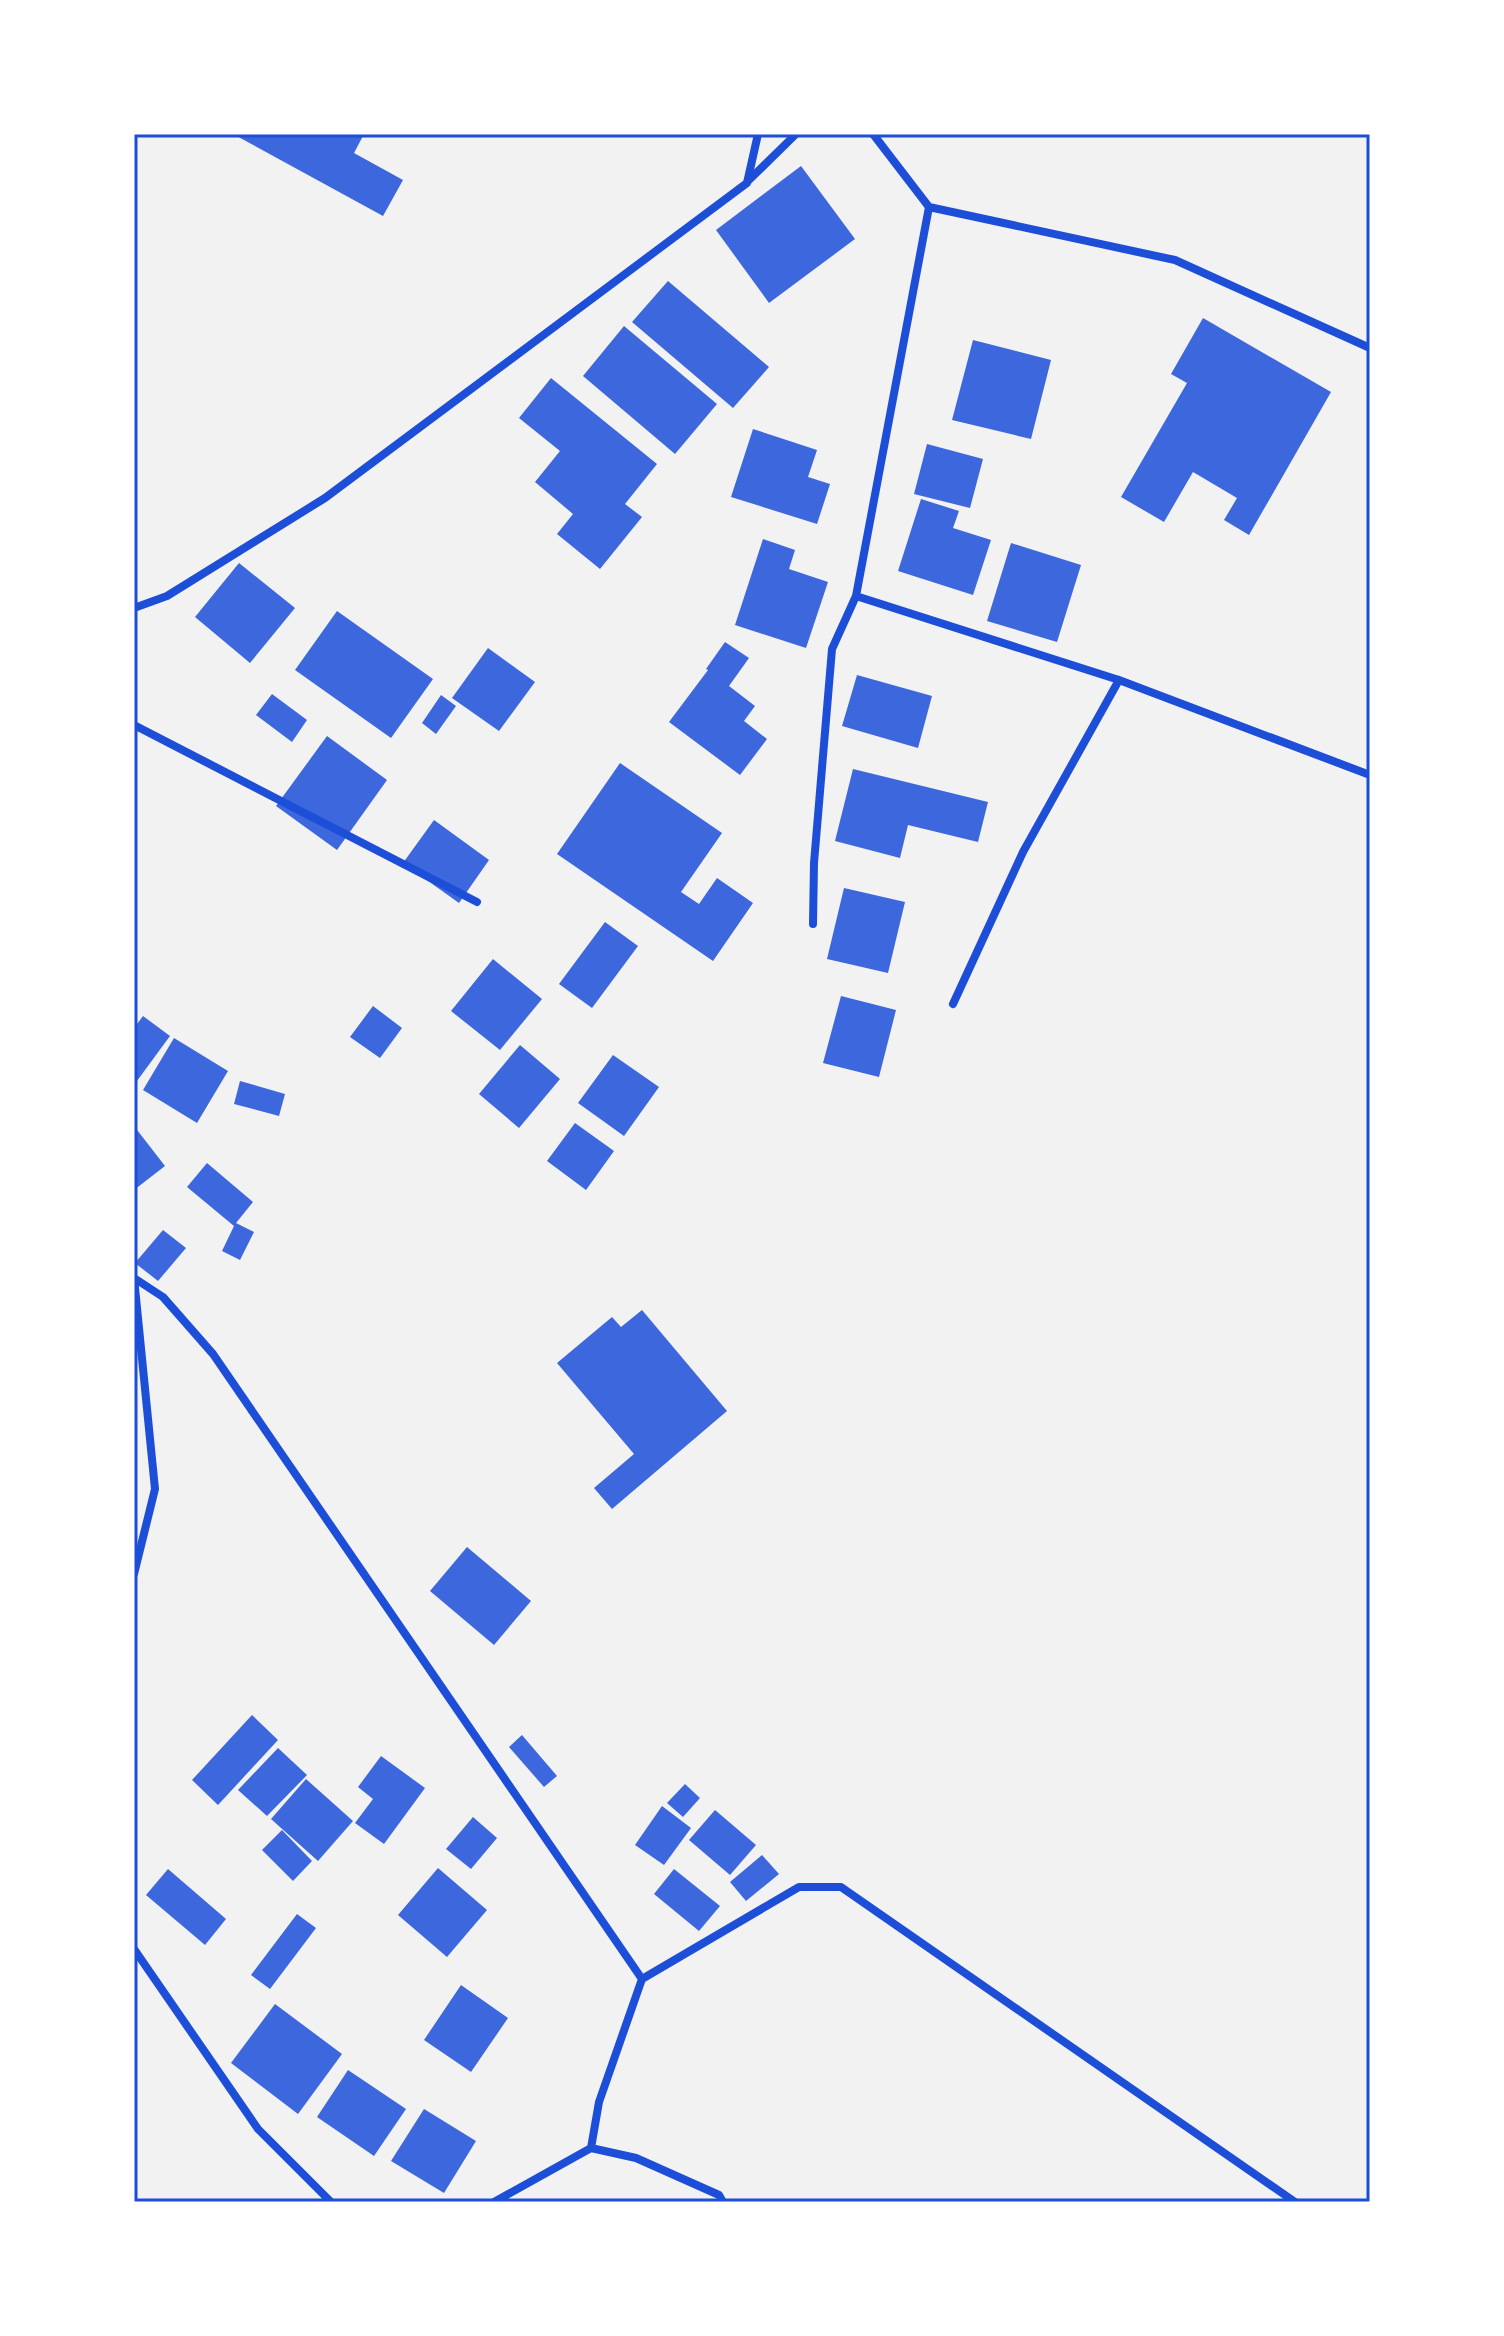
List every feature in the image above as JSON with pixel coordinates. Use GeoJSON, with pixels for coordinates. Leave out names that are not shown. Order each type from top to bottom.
{"type":"FeatureCollection","features":[{"type":"Feature","properties":{"kind":"street"},"geometry":{"type":"LineString","coordinates":[[747,183],[758,134]]}},
{"type":"Feature","properties":{"kind":"street"},"geometry":{"type":"LineString","coordinates":[[134,608],[167,596],[325,498],[747,183],[796,134]]}},
{"type":"Feature","properties":{"kind":"street"},"geometry":{"type":"LineString","coordinates":[[873,134],[929,207],[1175,260],[1370,348]]}},
{"type":"Feature","properties":{"kind":"street"},"geometry":{"type":"LineString","coordinates":[[813,924],[814,863],[832,649],[856,596],[929,207]]}},
{"type":"Feature","properties":{"kind":"street"},"geometry":{"type":"LineString","coordinates":[[856,596],[1119,680],[1370,775]]}},
{"type":"Feature","properties":{"kind":"street"},"geometry":{"type":"LineString","coordinates":[[953,1004],[1023,852],[1119,680]]}},
{"type":"Feature","properties":{"kind":"street"},"geometry":{"type":"LineString","coordinates":[[134,725],[477,902]]}},
{"type":"Feature","properties":{"kind":"street"},"geometry":{"type":"LineString","coordinates":[[134,1574],[155,1489],[134,1278],[163,1297],[213,1354],[642,1979]]}},
{"type":"Feature","properties":{"kind":"street"},"geometry":{"type":"LineString","coordinates":[[591,2148],[599,2102],[642,1979],[799,1887],[841,1887],[1295,2202]]}},
{"type":"Feature","properties":{"kind":"street"},"geometry":{"type":"LineString","coordinates":[[134,1949],[258,2129],[331,2202]]}},
{"type":"Feature","properties":{"kind":"street"},"geometry":{"type":"LineString","coordinates":[[494,2202],[591,2148],[636,2158],[719,2195],[723,2202]]}},
{"type":"Feature","properties":{"kind":"building"},"geometry":{"type":"Polygon","coordinates":[[[233,134],[364,134],[354,153],[403,180],[383,216],[233,134]]]}},
{"type":"Feature","properties":{"kind":"building"},"geometry":{"type":"Polygon","coordinates":[[[801,166],[855,239],[769,303],[716,230],[801,166]]]}},
{"type":"Feature","properties":{"kind":"building"},"geometry":{"type":"Polygon","coordinates":[[[668,281],[769,367],[733,408],[632,322],[668,281]]]}},
{"type":"Feature","properties":{"kind":"building"},"geometry":{"type":"Polygon","coordinates":[[[1203,318],[1331,392],[1249,535],[1224,520],[1237,498],[1193,472],[1164,522],[1121,497],[1187,383],[1171,374],[1203,318]]]}},
{"type":"Feature","properties":{"kind":"building"},"geometry":{"type":"Polygon","coordinates":[[[624,326],[717,404],[675,454],[583,376],[624,326]]]}},
{"type":"Feature","properties":{"kind":"building"},"geometry":{"type":"Polygon","coordinates":[[[973,340],[1051,360],[1031,439],[952,420],[973,340]]]}},
{"type":"Feature","properties":{"kind":"building"},"geometry":{"type":"Polygon","coordinates":[[[551,378],[657,464],[625,504],[642,517],[600,569],[557,534],[573,514],[535,482],[560,451],[519,418],[551,378]]]}},
{"type":"Feature","properties":{"kind":"building"},"geometry":{"type":"Polygon","coordinates":[[[753,429],[817,450],[808,477],[830,484],[817,524],[731,497],[753,429]]]}},
{"type":"Feature","properties":{"kind":"building"},"geometry":{"type":"Polygon","coordinates":[[[927,444],[983,459],[970,508],[914,494],[927,444]]]}},
{"type":"Feature","properties":{"kind":"building"},"geometry":{"type":"Polygon","coordinates":[[[921,499],[959,511],[953,528],[991,540],[973,595],[898,571],[921,499]]]}},
{"type":"Feature","properties":{"kind":"building"},"geometry":{"type":"Polygon","coordinates":[[[763,539],[795,550],[789,569],[828,582],[806,648],[735,625],[763,539]]]}},
{"type":"Feature","properties":{"kind":"building"},"geometry":{"type":"Polygon","coordinates":[[[1011,543],[1081,565],[1057,642],[987,621],[1011,543]]]}},
{"type":"Feature","properties":{"kind":"building"},"geometry":{"type":"Polygon","coordinates":[[[239,563],[295,608],[250,663],[195,617],[239,563]]]}},
{"type":"Feature","properties":{"kind":"building"},"geometry":{"type":"Polygon","coordinates":[[[337,611],[433,679],[391,738],[295,670],[337,611]]]}},
{"type":"Feature","properties":{"kind":"building"},"geometry":{"type":"Polygon","coordinates":[[[725,642],[749,658],[729,686],[755,706],[744,721],[767,739],[740,775],[669,722],[725,642]]]}},
{"type":"Feature","properties":{"kind":"building"},"geometry":{"type":"Polygon","coordinates":[[[488,648],[535,682],[499,731],[452,698],[488,648]]]}},
{"type":"Feature","properties":{"kind":"building"},"geometry":{"type":"Polygon","coordinates":[[[857,675],[932,696],[918,748],[842,726],[857,675]]]}},
{"type":"Feature","properties":{"kind":"building"},"geometry":{"type":"Polygon","coordinates":[[[272,694],[307,720],[292,742],[256,715],[272,694]]]}},
{"type":"Feature","properties":{"kind":"building"},"geometry":{"type":"Polygon","coordinates":[[[441,695],[456,706],[436,734],[422,723],[441,695]]]}},
{"type":"Feature","properties":{"kind":"building"},"geometry":{"type":"Polygon","coordinates":[[[327,736],[387,780],[337,850],[276,806],[327,736]]]}},
{"type":"Feature","properties":{"kind":"building"},"geometry":{"type":"Polygon","coordinates":[[[620,763],[722,833],[681,892],[699,904],[717,878],[753,903],[713,961],[557,854],[620,763]]]}},
{"type":"Feature","properties":{"kind":"building"},"geometry":{"type":"Polygon","coordinates":[[[853,769],[988,802],[978,842],[908,825],[900,858],[835,841],[853,769]]]}},
{"type":"Feature","properties":{"kind":"building"},"geometry":{"type":"Polygon","coordinates":[[[434,820],[489,860],[459,903],[403,863],[434,820]]]}},
{"type":"Feature","properties":{"kind":"building"},"geometry":{"type":"Polygon","coordinates":[[[844,888],[905,902],[888,973],[827,959],[844,888]]]}},
{"type":"Feature","properties":{"kind":"building"},"geometry":{"type":"Polygon","coordinates":[[[605,922],[638,946],[592,1008],[559,984],[605,922]]]}},
{"type":"Feature","properties":{"kind":"building"},"geometry":{"type":"Polygon","coordinates":[[[493,959],[542,999],[500,1050],[451,1011],[493,959]]]}},
{"type":"Feature","properties":{"kind":"building"},"geometry":{"type":"Polygon","coordinates":[[[841,996],[896,1010],[879,1077],[823,1063],[841,996]]]}},
{"type":"Feature","properties":{"kind":"building"},"geometry":{"type":"Polygon","coordinates":[[[373,1006],[402,1028],[380,1058],[350,1037],[373,1006]]]}},
{"type":"Feature","properties":{"kind":"building"},"geometry":{"type":"Polygon","coordinates":[[[143,1016],[170,1036],[134,1085],[134,1028],[143,1016]]]}},
{"type":"Feature","properties":{"kind":"building"},"geometry":{"type":"Polygon","coordinates":[[[174,1038],[228,1071],[197,1123],[143,1090],[174,1038]]]}},
{"type":"Feature","properties":{"kind":"building"},"geometry":{"type":"Polygon","coordinates":[[[520,1045],[560,1079],[519,1128],[479,1094],[520,1045]]]}},
{"type":"Feature","properties":{"kind":"building"},"geometry":{"type":"Polygon","coordinates":[[[613,1055],[659,1087],[624,1136],[578,1103],[613,1055]]]}},
{"type":"Feature","properties":{"kind":"building"},"geometry":{"type":"Polygon","coordinates":[[[240,1081],[285,1094],[279,1116],[234,1104],[240,1081]]]}},
{"type":"Feature","properties":{"kind":"building"},"geometry":{"type":"Polygon","coordinates":[[[575,1123],[614,1151],[586,1190],[547,1161],[575,1123]]]}},
{"type":"Feature","properties":{"kind":"building"},"geometry":{"type":"Polygon","coordinates":[[[134,1126],[165,1166],[134,1190],[134,1126]]]}},
{"type":"Feature","properties":{"kind":"building"},"geometry":{"type":"Polygon","coordinates":[[[207,1163],[253,1202],[236,1223],[254,1232],[240,1260],[222,1251],[234,1226],[187,1187],[207,1163]]]}},
{"type":"Feature","properties":{"kind":"building"},"geometry":{"type":"Polygon","coordinates":[[[163,1230],[186,1248],[158,1281],[135,1263],[163,1230]]]}},
{"type":"Feature","properties":{"kind":"building"},"geometry":{"type":"Polygon","coordinates":[[[642,1310],[727,1411],[612,1509],[594,1488],[634,1454],[557,1363],[612,1317],[621,1327],[642,1310]]]}},
{"type":"Feature","properties":{"kind":"building"},"geometry":{"type":"Polygon","coordinates":[[[467,1547],[531,1601],[494,1645],[430,1591],[467,1547]]]}},
{"type":"Feature","properties":{"kind":"building"},"geometry":{"type":"Polygon","coordinates":[[[252,1715],[278,1740],[218,1805],[192,1780],[252,1715]]]}},
{"type":"Feature","properties":{"kind":"building"},"geometry":{"type":"Polygon","coordinates":[[[522,1735],[557,1776],[544,1787],[509,1747],[522,1735]]]}},
{"type":"Feature","properties":{"kind":"building"},"geometry":{"type":"Polygon","coordinates":[[[278,1748],[307,1775],[267,1816],[238,1790],[278,1748]]]}},
{"type":"Feature","properties":{"kind":"building"},"geometry":{"type":"Polygon","coordinates":[[[381,1756],[425,1788],[384,1844],[355,1823],[373,1799],[358,1787],[381,1756]]]}},
{"type":"Feature","properties":{"kind":"building"},"geometry":{"type":"Polygon","coordinates":[[[306,1779],[353,1821],[318,1861],[271,1819],[306,1779]]]}},
{"type":"Feature","properties":{"kind":"building"},"geometry":{"type":"Polygon","coordinates":[[[685,1784],[700,1798],[683,1817],[667,1803],[685,1784]]]}},
{"type":"Feature","properties":{"kind":"building"},"geometry":{"type":"Polygon","coordinates":[[[662,1806],[691,1828],[664,1865],[635,1845],[662,1806]]]}},
{"type":"Feature","properties":{"kind":"building"},"geometry":{"type":"Polygon","coordinates":[[[715,1810],[756,1845],[730,1875],[689,1840],[715,1810]]]}},
{"type":"Feature","properties":{"kind":"building"},"geometry":{"type":"Polygon","coordinates":[[[473,1817],[497,1838],[471,1869],[446,1849],[473,1817]]]}},
{"type":"Feature","properties":{"kind":"building"},"geometry":{"type":"Polygon","coordinates":[[[282,1830],[312,1861],[293,1881],[262,1850],[282,1830]]]}},
{"type":"Feature","properties":{"kind":"building"},"geometry":{"type":"Polygon","coordinates":[[[762,1855],[779,1874],[746,1901],[730,1882],[762,1855]]]}},
{"type":"Feature","properties":{"kind":"building"},"geometry":{"type":"Polygon","coordinates":[[[438,1868],[487,1910],[447,1957],[398,1915],[438,1868]]]}},
{"type":"Feature","properties":{"kind":"building"},"geometry":{"type":"Polygon","coordinates":[[[168,1869],[226,1919],[205,1945],[146,1895],[168,1869]]]}},
{"type":"Feature","properties":{"kind":"building"},"geometry":{"type":"Polygon","coordinates":[[[674,1869],[720,1906],[699,1931],[654,1894],[674,1869]]]}},
{"type":"Feature","properties":{"kind":"building"},"geometry":{"type":"Polygon","coordinates":[[[297,1914],[316,1928],[270,1989],[251,1975],[297,1914]]]}},
{"type":"Feature","properties":{"kind":"building"},"geometry":{"type":"Polygon","coordinates":[[[461,1985],[508,2018],[471,2072],[424,2040],[461,1985]]]}},
{"type":"Feature","properties":{"kind":"building"},"geometry":{"type":"Polygon","coordinates":[[[275,2004],[342,2054],[298,2114],[231,2063],[275,2004]]]}},
{"type":"Feature","properties":{"kind":"building"},"geometry":{"type":"Polygon","coordinates":[[[348,2070],[406,2109],[374,2156],[317,2117],[348,2070]]]}},
{"type":"Feature","properties":{"kind":"building"},"geometry":{"type":"Polygon","coordinates":[[[424,2109],[476,2141],[444,2193],[391,2161],[424,2109]]]}}]}
